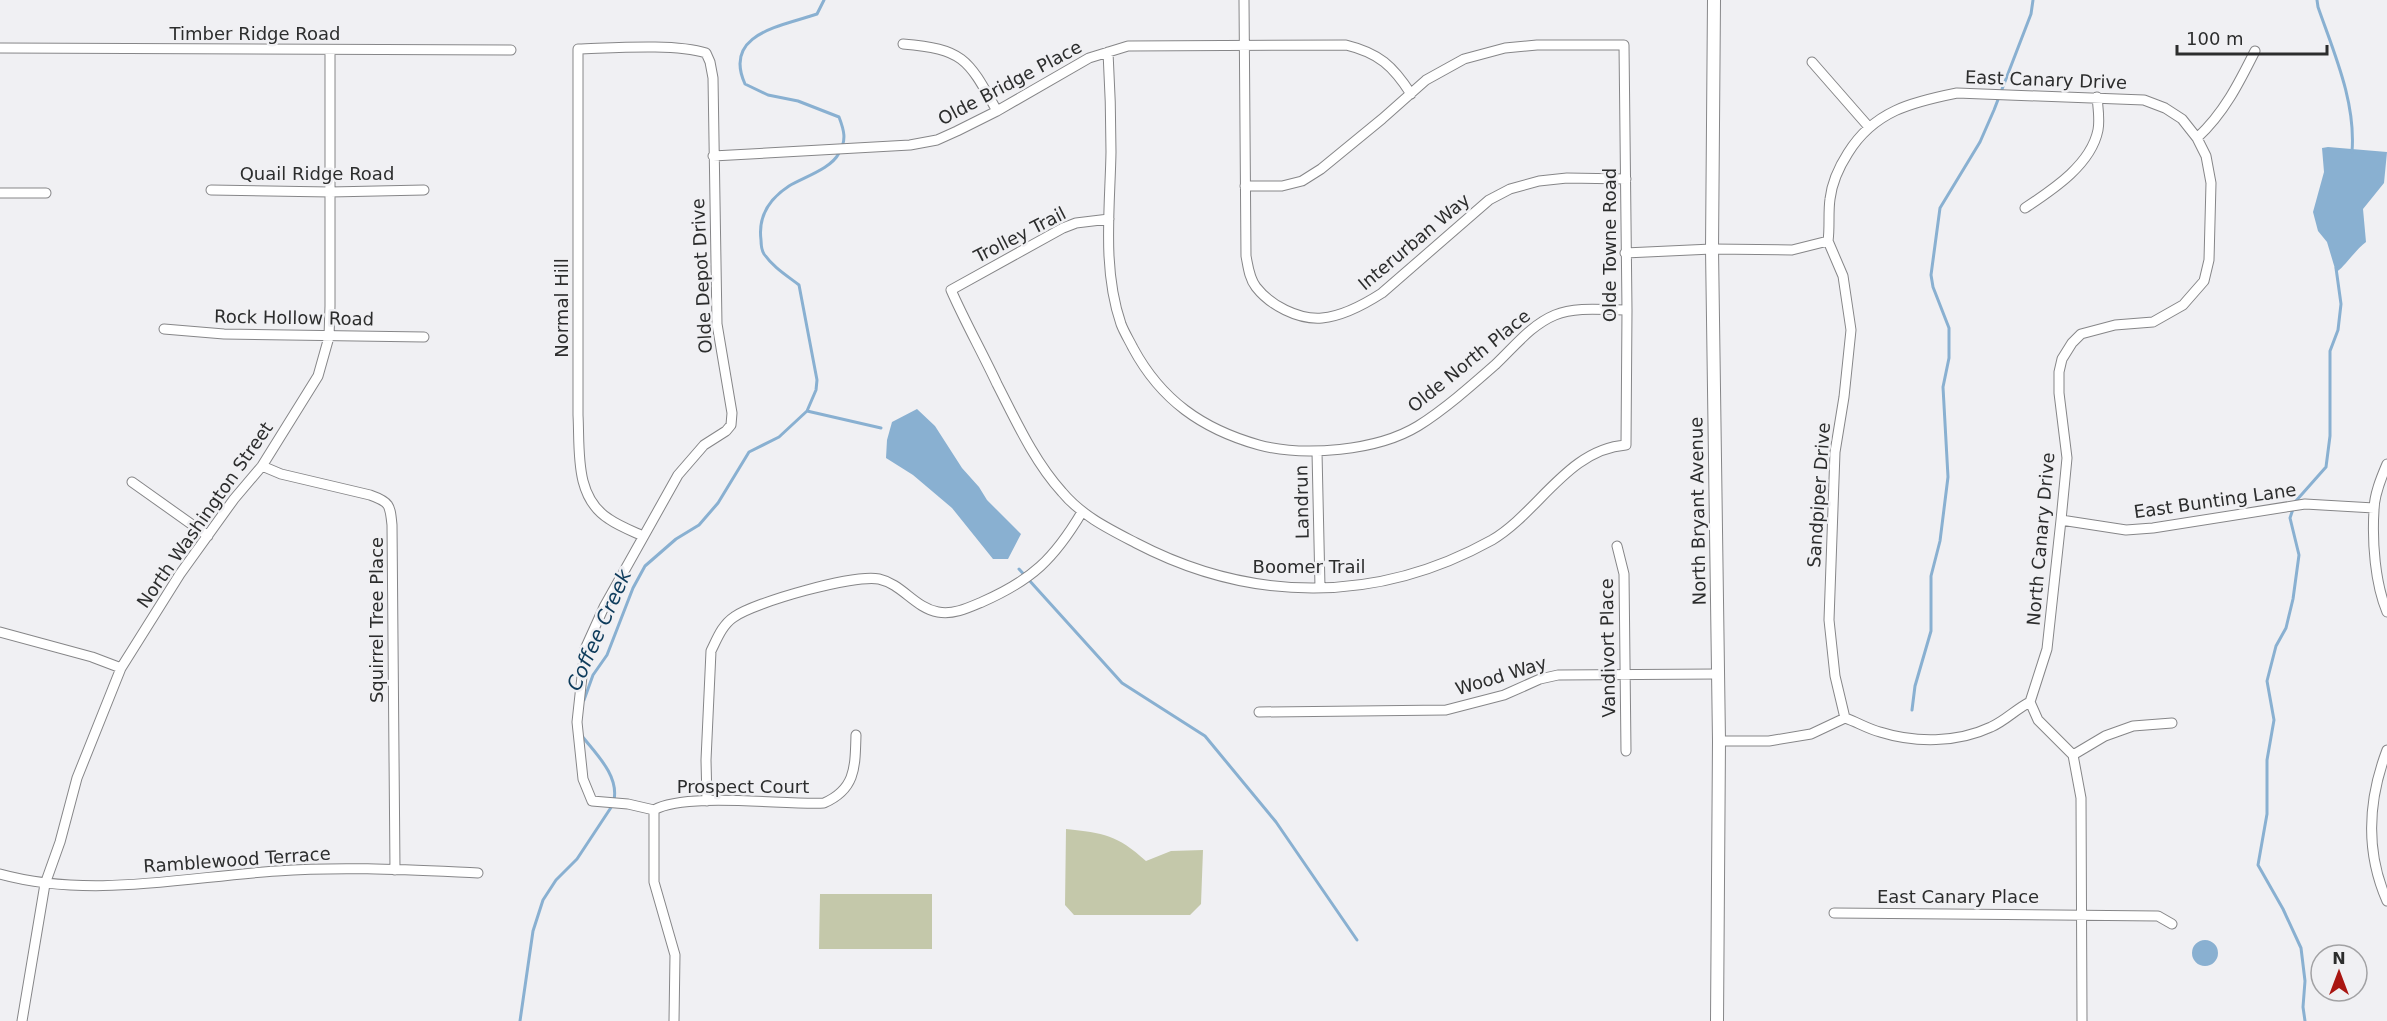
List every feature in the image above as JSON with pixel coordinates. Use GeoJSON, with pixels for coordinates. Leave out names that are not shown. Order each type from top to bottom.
{"type":"FeatureCollection","features":[{"type":"Feature","properties":{"kind":"street","name":"Interurban Way"},"geometry":{"type":"LineString","coordinates":[[1245,0],[1246,256],[1255,286],[1282,309],[1321,318],[1365,304],[1489,200],[1510,189],[1539,181],[1567,178],[1626,179]]}},
{"type":"Feature","properties":{"kind":"street","name":"North Bryant Avenue"},"geometry":{"type":"LineString","coordinates":[[1714,0],[1712,249],[1719,741],[1717,1021]]}},
{"type":"Feature","properties":{"kind":"street"},"geometry":{"type":"LineString","coordinates":[[903,44],[934,46],[959,56],[984,88],[997,111]]}},
{"type":"Feature","properties":{"kind":"street","name":"Olde Bridge Place"},"geometry":{"type":"LineString","coordinates":[[712,156],[910,145],[937,140],[997,111],[1089,58],[1128,46],[1346,45],[1366,50],[1396,72],[1411,94]]}},
{"type":"Feature","properties":{"kind":"street","name":"Olde Towne Road"},"geometry":{"type":"LineString","coordinates":[[1411,94],[1426,80],[1464,59],[1505,48],[1624,45],[1626,445]]}},
{"type":"Feature","properties":{"kind":"street","name":"Timber Ridge Road"},"geometry":{"type":"LineString","coordinates":[[0,48],[511,50]]}},
{"type":"Feature","properties":{"kind":"street","name":"Olde Depot Drive"},"geometry":{"type":"LineString","coordinates":[[578,49],[681,49],[706,53],[712,78],[717,324],[732,413],[731,425],[726,431],[704,445],[678,475],[603,607],[585,649],[577,722],[583,779],[587,794],[592,801],[628,804],[654,810]]}},
{"type":"Feature","properties":{"kind":"street","name":"Normal Hill"},"geometry":{"type":"LineString","coordinates":[[578,49],[580,469],[584,489],[593,504],[607,519],[643,536]]}},
{"type":"Feature","properties":{"kind":"street","name":"North Washington Street"},"geometry":{"type":"LineString","coordinates":[[22,1021],[45,884],[60,842],[77,778],[121,668],[180,574],[234,499],[262,466],[318,376],[329,337],[330,51]]}},
{"type":"Feature","properties":{"kind":"street"},"geometry":{"type":"LineString","coordinates":[[2197,138],[2214,122],[2232,96],[2255,51]]}},
{"type":"Feature","properties":{"kind":"street","name":"Olde North Place"},"geometry":{"type":"LineString","coordinates":[[1108,52],[1111,273],[1121,325],[1140,360],[1156,383],[1193,417],[1213,429],[1270,447],[1317,452],[1389,438],[1415,428],[1436,414],[1495,364],[1533,327],[1557,314],[1591,310],[1627,310]]}},
{"type":"Feature","properties":{"kind":"street"},"geometry":{"type":"LineString","coordinates":[[1812,62],[1868,126]]}},
{"type":"Feature","properties":{"kind":"street","name":"East Canary Drive"},"geometry":{"type":"LineString","coordinates":[[1828,241],[1829,201],[1834,179],[1857,138],[1868,126],[1907,105],[1957,93],[2144,100],[2165,108],[2182,119],[2197,138]]}},
{"type":"Feature","properties":{"kind":"street"},"geometry":{"type":"LineString","coordinates":[[1245,186],[1282,186],[1302,181],[1321,169],[1411,94]]}},
{"type":"Feature","properties":{"kind":"street"},"geometry":{"type":"LineString","coordinates":[[2025,208],[2049,192],[2083,160],[2093,147],[2098,129],[2097,97]]}},
{"type":"Feature","properties":{"kind":"street","name":"North Canary Drive"},"geometry":{"type":"LineString","coordinates":[[2030,702],[2047,649],[2067,458],[2059,393],[2062,358],[2081,334],[2115,325],[2153,322],[2169,315],[2183,305],[2204,281],[2209,260],[2211,183],[2206,156],[2197,138]]}},
{"type":"Feature","properties":{"kind":"street","name":"Quail Ridge Road"},"geometry":{"type":"LineString","coordinates":[[211,190],[330,192],[424,190]]}},
{"type":"Feature","properties":{"kind":"street"},"geometry":{"type":"LineString","coordinates":[[0,193],[46,194]]}},
{"type":"Feature","properties":{"kind":"street","name":"Trolley Trail"},"geometry":{"type":"LineString","coordinates":[[951,290],[1063,228],[1076,223],[1109,219]]}},
{"type":"Feature","properties":{"kind":"street"},"geometry":{"type":"LineString","coordinates":[[1625,253],[1712,249],[1792,250],[1828,241]]}},
{"type":"Feature","properties":{"kind":"street","name":"Sandpiper Drive"},"geometry":{"type":"LineString","coordinates":[[1828,241],[1843,276],[1851,330],[1835,452],[1829,609],[1833,665],[1845,718]]}},
{"type":"Feature","properties":{"kind":"street","name":"Boomer Trail"},"geometry":{"type":"LineString","coordinates":[[951,290],[1039,462],[1062,492],[1082,512],[1156,554],[1194,570],[1262,586],[1352,587],[1381,582],[1461,556],[1494,539],[1513,525],[1584,460],[1610,446],[1626,445]]}},
{"type":"Feature","properties":{"kind":"street","name":"Rock Hollow Road"},"geometry":{"type":"LineString","coordinates":[[164,329],[224,334],[424,337]]}},
{"type":"Feature","properties":{"kind":"street","name":"Landrun"},"geometry":{"type":"LineString","coordinates":[[1317,452],[1320,587]]}},
{"type":"Feature","properties":{"kind":"street"},"geometry":{"type":"LineString","coordinates":[[2387,465],[2373,508],[2376,560],[2383,602],[2387,612]]}},
{"type":"Feature","properties":{"kind":"street","name":"Squirrel Tree Place"},"geometry":{"type":"LineString","coordinates":[[262,466],[281,474],[370,495],[384,500],[390,508],[393,537],[395,870]]}},
{"type":"Feature","properties":{"kind":"street"},"geometry":{"type":"LineString","coordinates":[[132,482],[208,536]]}},
{"type":"Feature","properties":{"kind":"street","name":"East Bunting Lane"},"geometry":{"type":"LineString","coordinates":[[2061,520],[2107,528],[2135,529],[2305,504],[2373,508]]}},
{"type":"Feature","properties":{"kind":"street"},"geometry":{"type":"LineString","coordinates":[[707,801],[706,750],[711,651],[718,635],[731,619],[746,609],[808,590],[878,579],[903,590],[928,609],[939,613],[954,613],[1003,593],[1022,581],[1063,543],[1082,512]]}},
{"type":"Feature","properties":{"kind":"street","name":"Vandivort Place"},"geometry":{"type":"LineString","coordinates":[[1617,546],[1624,574],[1626,751]]}},
{"type":"Feature","properties":{"kind":"street"},"geometry":{"type":"LineString","coordinates":[[0,632],[92,657],[121,668]]}},
{"type":"Feature","properties":{"kind":"street","name":"Wood Way"},"geometry":{"type":"LineString","coordinates":[[1259,712],[1446,710],[1504,695],[1540,678],[1571,674],[1718,674]]}},
{"type":"Feature","properties":{"kind":"street"},"geometry":{"type":"LineString","coordinates":[[1719,741],[1769,741],[1810,734],[1845,718],[1878,732],[1904,738],[1951,739],[1992,727],[2030,702],[2038,720],[2073,755],[2081,798],[2082,1021]]}},
{"type":"Feature","properties":{"kind":"street"},"geometry":{"type":"LineString","coordinates":[[2073,755],[2105,736],[2133,726],[2172,723]]}},
{"type":"Feature","properties":{"kind":"street","name":"Prospect Court"},"geometry":{"type":"LineString","coordinates":[[654,810],[665,804],[707,801],[824,803],[846,789],[853,774],[856,735]]}},
{"type":"Feature","properties":{"kind":"street"},"geometry":{"type":"LineString","coordinates":[[2387,750],[2378,773],[2370,826],[2375,866],[2387,901]]}},
{"type":"Feature","properties":{"kind":"street"},"geometry":{"type":"LineString","coordinates":[[654,810],[654,882],[675,955],[674,1021]]}},
{"type":"Feature","properties":{"kind":"street","name":"Ramblewood Terrace"},"geometry":{"type":"LineString","coordinates":[[0,874],[45,884],[69,886],[167,882],[314,869],[478,873]]}},
{"type":"Feature","properties":{"kind":"street","name":"East Canary Place"},"geometry":{"type":"LineString","coordinates":[[1834,913],[2158,916],[2172,924]]}},
{"type":"Feature","properties":{"kind":"green space"},"geometry":{"type":"Polygon","coordinates":[[[1066,829],[1109,837],[1127,846],[1146,861],[1171,851],[1203,850],[1201,904],[1190,915],[1074,915],[1065,905],[1066,829]]]}},
{"type":"Feature","properties":{"kind":"green space"},"geometry":{"type":"Polygon","coordinates":[[[820,894],[932,894],[932,949],[819,949],[820,894]]]}},
{"type":"Feature","properties":{"kind":"water"},"geometry":{"type":"Polygon","coordinates":[[[2322,148],[2387,152],[2384,183],[2363,209],[2366,242],[2336,272],[2327,242],[2318,231],[2313,212],[2324,172],[2322,148]]]}},
{"type":"Feature","properties":{"kind":"water"},"geometry":{"type":"Polygon","coordinates":[[[917,409],[935,426],[962,468],[987,500],[1021,534],[1008,559],[993,559],[952,508],[913,475],[886,458],[887,440],[892,422],[917,409]]]}},
{"type":"Feature","properties":{"kind":"water"},"geometry":{"type":"Polygon","coordinates":[[[2205,940],[2214,944],[2218,953],[2214,962],[2205,966],[2196,962],[2192,953],[2196,944],[2205,940]]]}},
{"type":"Feature","properties":{"kind":"waterway","name":"Coffee Creek"},"geometry":{"type":"LineString","coordinates":[[584,700],[593,675],[607,655],[633,588],[645,566],[676,539],[699,525],[718,503],[749,452],[779,437],[807,411],[816,390],[817,380],[799,285],[764,254],[761,245],[761,224],[766,209],[782,191],[824,168],[835,159],[843,144],[843,131],[839,117],[798,101],[768,95],[745,84],[740,67],[742,53],[760,34],[817,14],[824,0]]}},
{"type":"Feature","properties":{"kind":"waterway"},"geometry":{"type":"LineString","coordinates":[[1912,710],[1915,686],[1931,631],[1931,576],[1940,541],[1948,477],[1943,387],[1949,358],[1949,328],[1933,287],[1931,275],[1940,208],[1980,142],[2031,14],[2033,0]]}},
{"type":"Feature","properties":{"kind":"waterway"},"geometry":{"type":"LineString","coordinates":[[2317,0],[2347,96],[2351,115],[2352,152]]}},
{"type":"Feature","properties":{"kind":"waterway"},"geometry":{"type":"LineString","coordinates":[[2295,502],[2326,467],[2330,436],[2330,351],[2338,330],[2341,304],[2336,268]]}},
{"type":"Feature","properties":{"kind":"waterway"},"geometry":{"type":"LineString","coordinates":[[807,411],[881,428]]}},
{"type":"Feature","properties":{"kind":"waterway"},"geometry":{"type":"LineString","coordinates":[[2293,509],[2290,518],[2299,555],[2293,599],[2286,628],[2276,646],[2267,681],[2274,720],[2267,760],[2267,814],[2258,865],[2283,909],[2301,948],[2305,981],[2303,1007],[2305,1021]]}},
{"type":"Feature","properties":{"kind":"waterway"},"geometry":{"type":"LineString","coordinates":[[1019,569],[1122,683],[1205,736],[1276,822],[1357,940]]}},
{"type":"Feature","properties":{"kind":"waterway","name":"Coffee Creek"},"geometry":{"type":"LineString","coordinates":[[582,736],[610,773],[615,791],[614,800]]}},
{"type":"Feature","properties":{"kind":"waterway","name":"Coffee Creek"},"geometry":{"type":"LineString","coordinates":[[520,1021],[533,931],[543,900],[556,880],[577,859],[612,806]]}}]}
